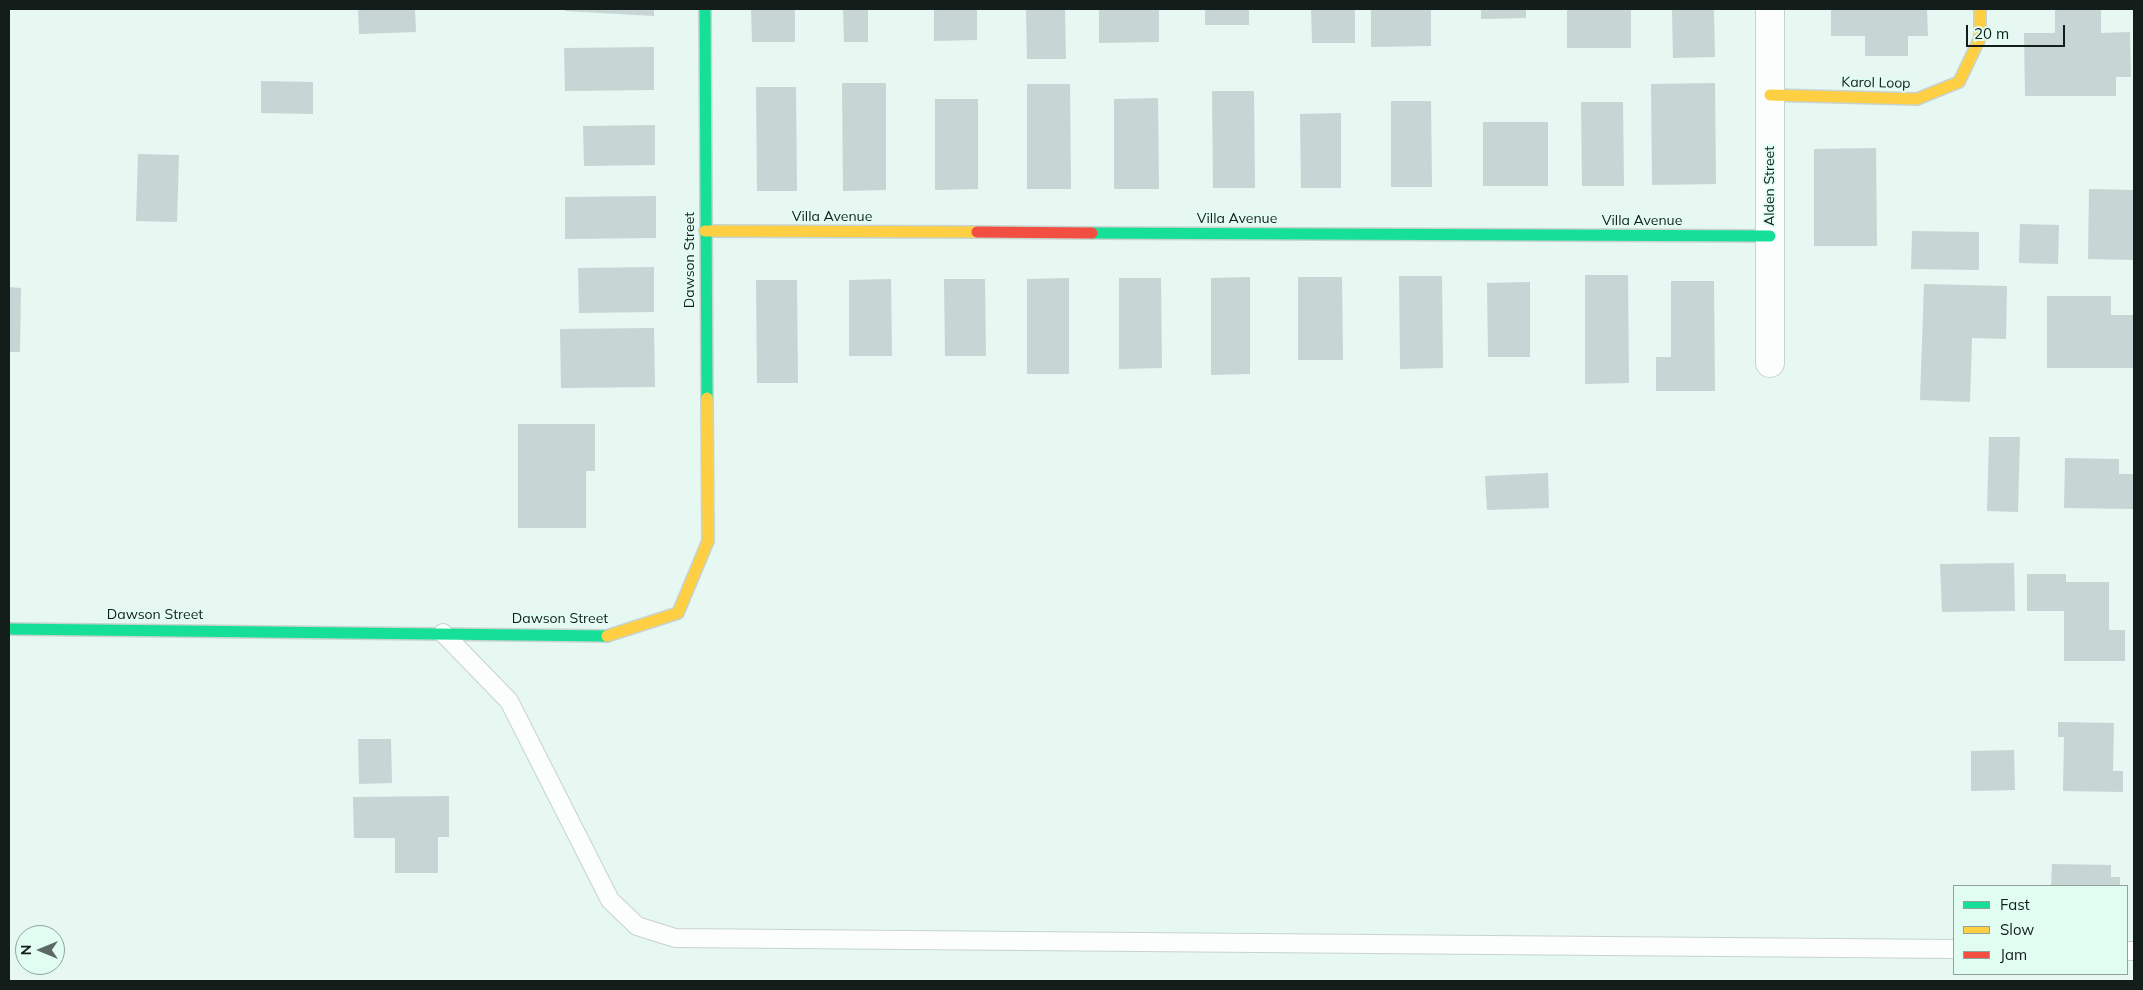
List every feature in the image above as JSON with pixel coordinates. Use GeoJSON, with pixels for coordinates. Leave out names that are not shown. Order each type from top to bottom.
{"type":"FeatureCollection","features":[{"type":"Feature","properties":{"kind":"street","name":"Dawson Street"},"geometry":{"type":"LineString","coordinates":[[9,629],[606,636],[678,613],[708,541],[704,231],[705,9]]}},
{"type":"Feature","properties":{"kind":"street","name":"Alden Street"},"geometry":{"type":"LineString","coordinates":[[1770,9],[1770,363]]}},
{"type":"Feature","properties":{"kind":"street","name":"Karol Loop"},"geometry":{"type":"LineString","coordinates":[[1770,95],[1917,99],[1959,82],[1980,38],[1980,9]]}},
{"type":"Feature","properties":{"kind":"street","name":"Villa Avenue"},"geometry":{"type":"LineString","coordinates":[[704,231],[1770,236]]}},
{"type":"Feature","properties":{"kind":"lane"},"geometry":{"type":"LineString","coordinates":[[443,633],[509,701],[610,900],[637,926],[676,938],[1953,949]]}},
{"type":"Feature","properties":{"kind":"building"},"geometry":{"type":"Polygon","coordinates":[[[358,9],[415,9],[416,32],[359,34],[358,9]]]}},
{"type":"Feature","properties":{"kind":"building"},"geometry":{"type":"Polygon","coordinates":[[[565,9],[654,9],[654,16],[565,11],[565,9]]]}},
{"type":"Feature","properties":{"kind":"building"},"geometry":{"type":"Polygon","coordinates":[[[751,9],[795,9],[795,42],[752,42],[751,9]]]}},
{"type":"Feature","properties":{"kind":"building"},"geometry":{"type":"Polygon","coordinates":[[[843,9],[868,9],[868,42],[844,42],[843,9]]]}},
{"type":"Feature","properties":{"kind":"building"},"geometry":{"type":"Polygon","coordinates":[[[934,9],[977,9],[977,40],[934,41],[934,9]]]}},
{"type":"Feature","properties":{"kind":"building"},"geometry":{"type":"Polygon","coordinates":[[[1026,9],[1065,9],[1066,59],[1027,59],[1026,9]]]}},
{"type":"Feature","properties":{"kind":"building"},"geometry":{"type":"Polygon","coordinates":[[[1099,9],[1159,9],[1159,42],[1099,43],[1099,9]]]}},
{"type":"Feature","properties":{"kind":"building"},"geometry":{"type":"Polygon","coordinates":[[[1205,9],[1249,9],[1249,25],[1205,25],[1205,9]]]}},
{"type":"Feature","properties":{"kind":"building"},"geometry":{"type":"Polygon","coordinates":[[[1311,9],[1355,9],[1355,43],[1312,43],[1311,9]]]}},
{"type":"Feature","properties":{"kind":"building"},"geometry":{"type":"Polygon","coordinates":[[[1371,9],[1431,9],[1431,46],[1371,47],[1371,9]]]}},
{"type":"Feature","properties":{"kind":"building"},"geometry":{"type":"Polygon","coordinates":[[[1481,9],[1526,9],[1526,18],[1481,19],[1481,9]]]}},
{"type":"Feature","properties":{"kind":"building"},"geometry":{"type":"Polygon","coordinates":[[[1567,9],[1631,9],[1631,48],[1567,48],[1567,9]]]}},
{"type":"Feature","properties":{"kind":"building"},"geometry":{"type":"Polygon","coordinates":[[[1672,9],[1714,9],[1715,57],[1673,58],[1672,9]]]}},
{"type":"Feature","properties":{"kind":"building"},"geometry":{"type":"Polygon","coordinates":[[[1831,9],[1927,9],[1928,36],[1908,36],[1908,56],[1865,56],[1865,36],[1831,36],[1831,9]]]}},
{"type":"Feature","properties":{"kind":"building"},"geometry":{"type":"Polygon","coordinates":[[[2055,9],[2101,9],[2101,33],[2130,32],[2131,77],[2116,77],[2116,96],[2025,96],[2024,33],[2055,33],[2055,9]]]}},
{"type":"Feature","properties":{"kind":"building"},"geometry":{"type":"Polygon","coordinates":[[[654,47],[654,90],[565,91],[564,48],[654,47]]]}},
{"type":"Feature","properties":{"kind":"building"},"geometry":{"type":"Polygon","coordinates":[[[261,81],[313,82],[313,114],[261,113],[261,81]]]}},
{"type":"Feature","properties":{"kind":"building"},"geometry":{"type":"Polygon","coordinates":[[[842,83],[886,83],[886,190],[843,191],[842,83]]]}},
{"type":"Feature","properties":{"kind":"building"},"geometry":{"type":"Polygon","coordinates":[[[1715,83],[1716,184],[1652,185],[1651,84],[1715,83]]]}},
{"type":"Feature","properties":{"kind":"building"},"geometry":{"type":"Polygon","coordinates":[[[1027,84],[1070,84],[1071,189],[1027,189],[1027,84]]]}},
{"type":"Feature","properties":{"kind":"building"},"geometry":{"type":"Polygon","coordinates":[[[756,87],[796,87],[797,191],[757,191],[756,87]]]}},
{"type":"Feature","properties":{"kind":"building"},"geometry":{"type":"Polygon","coordinates":[[[1212,91],[1254,91],[1255,188],[1213,188],[1212,91]]]}},
{"type":"Feature","properties":{"kind":"building"},"geometry":{"type":"Polygon","coordinates":[[[1158,98],[1159,189],[1114,189],[1114,99],[1158,98]]]}},
{"type":"Feature","properties":{"kind":"building"},"geometry":{"type":"Polygon","coordinates":[[[935,99],[978,99],[978,189],[935,190],[935,99]]]}},
{"type":"Feature","properties":{"kind":"building"},"geometry":{"type":"Polygon","coordinates":[[[1391,101],[1431,101],[1432,187],[1391,187],[1391,101]]]}},
{"type":"Feature","properties":{"kind":"building"},"geometry":{"type":"Polygon","coordinates":[[[1581,102],[1623,102],[1624,186],[1582,186],[1581,102]]]}},
{"type":"Feature","properties":{"kind":"building"},"geometry":{"type":"Polygon","coordinates":[[[1341,113],[1341,188],[1301,188],[1300,114],[1341,113]]]}},
{"type":"Feature","properties":{"kind":"building"},"geometry":{"type":"Polygon","coordinates":[[[1483,122],[1548,122],[1548,186],[1483,186],[1483,122]]]}},
{"type":"Feature","properties":{"kind":"building"},"geometry":{"type":"Polygon","coordinates":[[[655,125],[655,165],[584,166],[583,126],[655,125]]]}},
{"type":"Feature","properties":{"kind":"building"},"geometry":{"type":"Polygon","coordinates":[[[1876,148],[1877,246],[1814,246],[1814,149],[1876,148]]]}},
{"type":"Feature","properties":{"kind":"building"},"geometry":{"type":"Polygon","coordinates":[[[138,154],[179,155],[177,222],[136,221],[138,154]]]}},
{"type":"Feature","properties":{"kind":"building"},"geometry":{"type":"Polygon","coordinates":[[[2089,189],[2134,190],[2134,260],[2088,259],[2089,189]]]}},
{"type":"Feature","properties":{"kind":"building"},"geometry":{"type":"Polygon","coordinates":[[[656,196],[656,238],[565,239],[565,197],[656,196]]]}},
{"type":"Feature","properties":{"kind":"building"},"geometry":{"type":"Polygon","coordinates":[[[2020,224],[2059,225],[2058,264],[2019,263],[2020,224]]]}},
{"type":"Feature","properties":{"kind":"building"},"geometry":{"type":"Polygon","coordinates":[[[1912,231],[1979,232],[1979,270],[1911,269],[1912,231]]]}},
{"type":"Feature","properties":{"kind":"building"},"geometry":{"type":"Polygon","coordinates":[[[654,267],[654,312],[579,313],[578,268],[654,267]]]}},
{"type":"Feature","properties":{"kind":"building"},"geometry":{"type":"Polygon","coordinates":[[[1585,275],[1628,275],[1629,383],[1585,384],[1585,275]]]}},
{"type":"Feature","properties":{"kind":"building"},"geometry":{"type":"Polygon","coordinates":[[[1399,276],[1442,276],[1443,368],[1400,369],[1399,276]]]}},
{"type":"Feature","properties":{"kind":"building"},"geometry":{"type":"Polygon","coordinates":[[[1250,277],[1250,374],[1211,375],[1211,278],[1250,277]]]}},
{"type":"Feature","properties":{"kind":"building"},"geometry":{"type":"Polygon","coordinates":[[[1298,277],[1342,277],[1343,360],[1298,360],[1298,277]]]}},
{"type":"Feature","properties":{"kind":"building"},"geometry":{"type":"Polygon","coordinates":[[[1069,278],[1069,374],[1027,374],[1027,279],[1069,278]]]}},
{"type":"Feature","properties":{"kind":"building"},"geometry":{"type":"Polygon","coordinates":[[[1119,278],[1161,278],[1162,368],[1119,369],[1119,278]]]}},
{"type":"Feature","properties":{"kind":"building"},"geometry":{"type":"Polygon","coordinates":[[[891,279],[892,356],[849,356],[849,280],[891,279]]]}},
{"type":"Feature","properties":{"kind":"building"},"geometry":{"type":"Polygon","coordinates":[[[944,279],[985,279],[986,356],[945,356],[944,279]]]}},
{"type":"Feature","properties":{"kind":"building"},"geometry":{"type":"Polygon","coordinates":[[[756,280],[797,280],[798,383],[757,383],[756,280]]]}},
{"type":"Feature","properties":{"kind":"building"},"geometry":{"type":"Polygon","coordinates":[[[1671,281],[1714,281],[1715,391],[1656,391],[1656,357],[1671,357],[1671,281]]]}},
{"type":"Feature","properties":{"kind":"building"},"geometry":{"type":"Polygon","coordinates":[[[1530,282],[1530,357],[1488,357],[1487,283],[1530,282]]]}},
{"type":"Feature","properties":{"kind":"building"},"geometry":{"type":"Polygon","coordinates":[[[1924,284],[2007,286],[2006,339],[1972,338],[1970,402],[1920,400],[1924,284]]]}},
{"type":"Feature","properties":{"kind":"building"},"geometry":{"type":"Polygon","coordinates":[[[9,287],[21,288],[20,352],[9,352],[9,287]]]}},
{"type":"Feature","properties":{"kind":"building"},"geometry":{"type":"Polygon","coordinates":[[[2047,296],[2111,296],[2111,315],[2133,315],[2133,368],[2047,368],[2047,296]]]}},
{"type":"Feature","properties":{"kind":"building"},"geometry":{"type":"Polygon","coordinates":[[[654,328],[655,387],[561,388],[560,329],[654,328]]]}},
{"type":"Feature","properties":{"kind":"building"},"geometry":{"type":"Polygon","coordinates":[[[518,424],[595,424],[595,471],[586,471],[586,528],[518,528],[518,424]]]}},
{"type":"Feature","properties":{"kind":"building"},"geometry":{"type":"Polygon","coordinates":[[[1989,437],[2020,437],[2018,512],[1987,511],[1989,437]]]}},
{"type":"Feature","properties":{"kind":"building"},"geometry":{"type":"Polygon","coordinates":[[[2065,458],[2119,459],[2119,474],[2134,474],[2133,509],[2064,508],[2065,458]]]}},
{"type":"Feature","properties":{"kind":"building"},"geometry":{"type":"Polygon","coordinates":[[[1548,473],[1549,508],[1487,510],[1485,476],[1548,473]]]}},
{"type":"Feature","properties":{"kind":"building"},"geometry":{"type":"Polygon","coordinates":[[[2014,563],[2015,611],[1942,612],[1940,564],[2014,563]]]}},
{"type":"Feature","properties":{"kind":"building"},"geometry":{"type":"Polygon","coordinates":[[[2027,574],[2066,574],[2066,582],[2109,582],[2109,630],[2125,630],[2125,661],[2064,661],[2064,611],[2027,611],[2027,574]]]}},
{"type":"Feature","properties":{"kind":"building"},"geometry":{"type":"Polygon","coordinates":[[[2058,722],[2114,723],[2113,771],[2123,771],[2123,792],[2063,791],[2064,737],[2058,737],[2058,722]]]}},
{"type":"Feature","properties":{"kind":"building"},"geometry":{"type":"Polygon","coordinates":[[[358,739],[391,739],[392,783],[359,784],[358,739]]]}},
{"type":"Feature","properties":{"kind":"building"},"geometry":{"type":"Polygon","coordinates":[[[2014,750],[2015,790],[1971,791],[1971,751],[2014,750]]]}},
{"type":"Feature","properties":{"kind":"building"},"geometry":{"type":"Polygon","coordinates":[[[449,796],[449,837],[438,837],[438,873],[395,873],[395,838],[354,838],[353,797],[449,796]]]}},
{"type":"Feature","properties":{"kind":"building"},"geometry":{"type":"Polygon","coordinates":[[[2052,864],[2111,865],[2111,877],[2120,877],[2120,885],[2051,885],[2052,864]]]}},
{"type":"Feature","properties":{"kind":"traffic: fast"},"geometry":{"type":"LineString","coordinates":[[705,9],[707,398]]}},
{"type":"Feature","properties":{"kind":"traffic: fast"},"geometry":{"type":"LineString","coordinates":[[1092,233],[1770,236]]}},
{"type":"Feature","properties":{"kind":"traffic: fast"},"geometry":{"type":"LineString","coordinates":[[9,629],[607,636]]}},
{"type":"Feature","properties":{"kind":"traffic: slow"},"geometry":{"type":"LineString","coordinates":[[1770,95],[1917,99],[1959,82],[1980,38],[1980,9]]}},
{"type":"Feature","properties":{"kind":"traffic: slow"},"geometry":{"type":"LineString","coordinates":[[705,231],[977,232]]}},
{"type":"Feature","properties":{"kind":"traffic: slow"},"geometry":{"type":"LineString","coordinates":[[607,636],[678,613],[708,541],[707,398]]}},
{"type":"Feature","properties":{"kind":"traffic: jam"},"geometry":{"type":"LineString","coordinates":[[977,232],[1092,233]]}}]}
